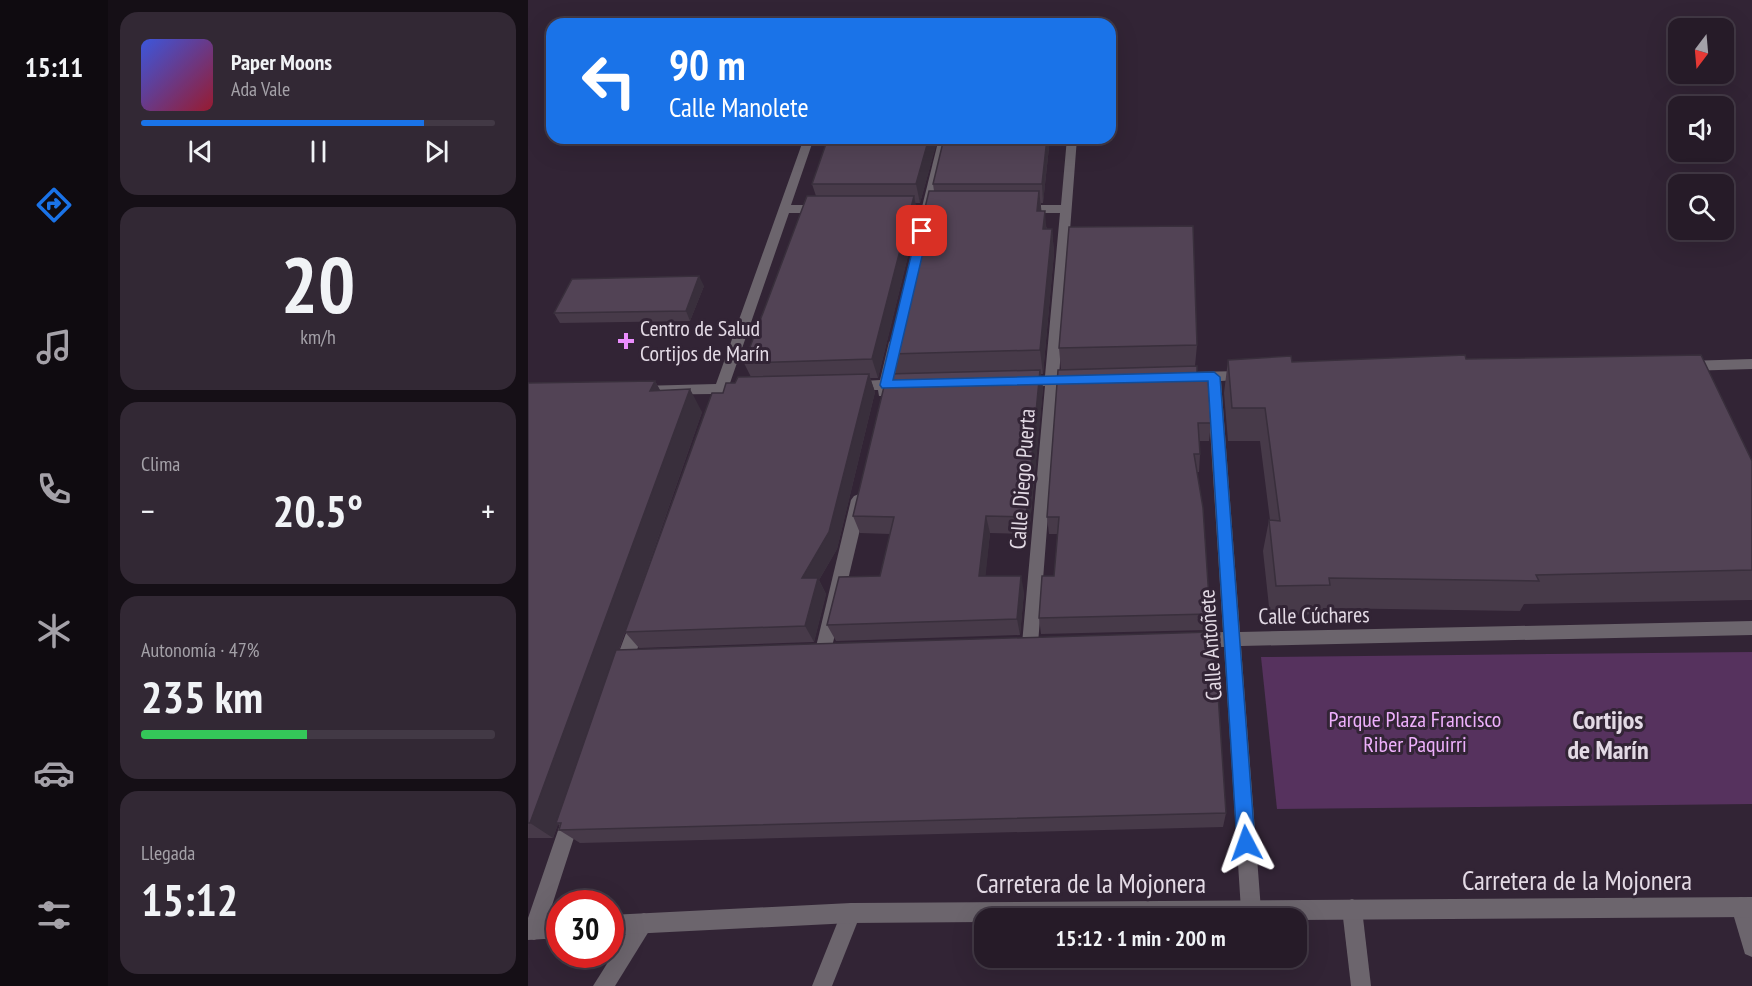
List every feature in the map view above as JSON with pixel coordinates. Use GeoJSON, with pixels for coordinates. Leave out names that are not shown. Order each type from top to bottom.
{"type":"FeatureCollection","features":[{"type":"Feature","properties":{"kind":"street"},"geometry":{"type":"LineString","coordinates":[[712,411],[807,144]]}},
{"type":"Feature","properties":{"kind":"street"},"geometry":{"type":"LineString","coordinates":[[927,212],[943,144]]}},
{"type":"Feature","properties":{"kind":"street","name":"Calle Diego Puerta"},"geometry":{"type":"LineString","coordinates":[[1030,644],[1071,144]]}},
{"type":"Feature","properties":{"kind":"street"},"geometry":{"type":"LineString","coordinates":[[784,209],[832,209]]}},
{"type":"Feature","properties":{"kind":"street"},"geometry":{"type":"LineString","coordinates":[[1008,209],[1065,209]]}},
{"type":"Feature","properties":{"kind":"street"},"geometry":{"type":"LineString","coordinates":[[881,408],[899,330]]}},
{"type":"Feature","properties":{"kind":"street"},"geometry":{"type":"LineString","coordinates":[[1670,366],[1696,370],[1752,364]]}},
{"type":"Feature","properties":{"kind":"street"},"geometry":{"type":"LineString","coordinates":[[1179,378],[1262,376]]}},
{"type":"Feature","properties":{"kind":"street","name":"Calle Antoñete"},"geometry":{"type":"LineString","coordinates":[[1214,377],[1251,908]]}},
{"type":"Feature","properties":{"kind":"street"},"geometry":{"type":"LineString","coordinates":[[1003,382],[1097,380]]}},
{"type":"Feature","properties":{"kind":"street"},"geometry":{"type":"LineString","coordinates":[[839,386],[921,384]]}},
{"type":"Feature","properties":{"kind":"street"},"geometry":{"type":"LineString","coordinates":[[630,391],[756,388]]}},
{"type":"Feature","properties":{"kind":"street"},"geometry":{"type":"LineString","coordinates":[[823,652],[861,489]]}},
{"type":"Feature","properties":{"kind":"street"},"geometry":{"type":"LineString","coordinates":[[618,681],[645,602]]}},
{"type":"Feature","properties":{"kind":"street","name":"Calle Cúchares"},"geometry":{"type":"LineString","coordinates":[[1173,641],[1752,628]]}},
{"type":"Feature","properties":{"kind":"street"},"geometry":{"type":"LineString","coordinates":[[626,658],[649,657]]}},
{"type":"Feature","properties":{"kind":"street"},"geometry":{"type":"LineString","coordinates":[[546,929],[531,930],[576,805]]}},
{"type":"Feature","properties":{"kind":"street"},"geometry":{"type":"LineString","coordinates":[[1746,907],[1752,947]]}},
{"type":"Feature","properties":{"kind":"street","name":"Carretera de la Mojonera"},"geometry":{"type":"LineString","coordinates":[[1307,909],[1746,907]]}},
{"type":"Feature","properties":{"kind":"street"},"geometry":{"type":"LineString","coordinates":[[1352,909],[1361,986]]}},
{"type":"Feature","properties":{"kind":"street","name":"Carretera de la Mojonera"},"geometry":{"type":"LineString","coordinates":[[624,924],[852,912],[974,911]]}},
{"type":"Feature","properties":{"kind":"street"},"geometry":{"type":"LineString","coordinates":[[822,986],[852,912]]}},
{"type":"Feature","properties":{"kind":"street"},"geometry":{"type":"LineString","coordinates":[[603,986],[644,923]]}},
{"type":"Feature","properties":{"kind":"green space","name":"Parque Plaza Francisco Riber Paquirri"},"geometry":{"type":"Polygon","coordinates":[[[1752,652],[1752,804],[1277,809],[1261,657],[1752,652]]]}},
{"type":"Feature","properties":{"kind":"building"},"geometry":{"type":"Polygon","coordinates":[[[826,144],[927,144],[916,184],[812,184],[826,144]]]}},
{"type":"Feature","properties":{"kind":"building"},"geometry":{"type":"Polygon","coordinates":[[[943,144],[1046,144],[1042,184],[933,184],[943,144]]]}},
{"type":"Feature","properties":{"kind":"building"},"geometry":{"type":"Polygon","coordinates":[[[929,191],[1039,191],[1037,211],[1045,211],[1043,229],[1052,229],[1040,350],[890,354],[929,191]]]}},
{"type":"Feature","properties":{"kind":"building"},"geometry":{"type":"Polygon","coordinates":[[[807,196],[914,196],[872,359],[744,363],[807,196]]]}},
{"type":"Feature","properties":{"kind":"building"},"geometry":{"type":"Polygon","coordinates":[[[1193,226],[1197,345],[1059,348],[1069,227],[1193,226]]]}},
{"type":"Feature","properties":{"kind":"building"},"geometry":{"type":"Polygon","coordinates":[[[699,276],[686,311],[554,313],[572,279],[699,276]]]}},
{"type":"Feature","properties":{"kind":"building"},"geometry":{"type":"Polygon","coordinates":[[[1465,355],[1466,359],[1701,355],[1752,461],[1752,570],[1536,575],[1539,581],[1329,578],[1330,585],[1276,586],[1269,520],[1280,521],[1265,408],[1232,408],[1228,360],[1291,356],[1292,362],[1465,355]]]}},
{"type":"Feature","properties":{"kind":"building"},"geometry":{"type":"Polygon","coordinates":[[[1197,366],[1197,377],[1208,376],[1211,423],[1198,423],[1200,454],[1194,454],[1203,508],[1210,614],[1039,618],[1042,576],[1054,576],[1059,517],[1047,517],[1058,370],[1197,366]]]}},
{"type":"Feature","properties":{"kind":"building"},"geometry":{"type":"Polygon","coordinates":[[[1040,370],[1026,517],[986,516],[979,576],[1021,576],[1017,619],[827,625],[839,577],[880,576],[894,517],[853,516],[887,374],[1040,370]]]}},
{"type":"Feature","properties":{"kind":"building"},"geometry":{"type":"Polygon","coordinates":[[[869,374],[829,532],[802,578],[818,578],[805,626],[625,632],[712,393],[723,393],[726,383],[735,383],[738,377],[869,374]]]}},
{"type":"Feature","properties":{"kind":"building"},"geometry":{"type":"Polygon","coordinates":[[[655,381],[650,391],[690,389],[530,823],[528,823],[528,383],[655,381]]]}},
{"type":"Feature","properties":{"kind":"building"},"geometry":{"type":"Polygon","coordinates":[[[1211,632],[1212,649],[1215,649],[1226,813],[559,830],[561,823],[556,823],[616,650],[1211,632]]]}},
{"type":"Feature","properties":{"kind":"place","name":"Centro de Salud Cortijos de Marín"},"geometry":{"type":"Point","coordinates":[626,341]}},
{"type":"Feature","properties":{"kind":"district","name":"Cortijos de Marín"},"geometry":{"type":"Point","coordinates":[1608,735]}},
{"type":"Feature","properties":{"kind":"route"},"geometry":{"type":"LineString","coordinates":[[922,231],[886,385],[1214,377],[1246,843]]}}]}
